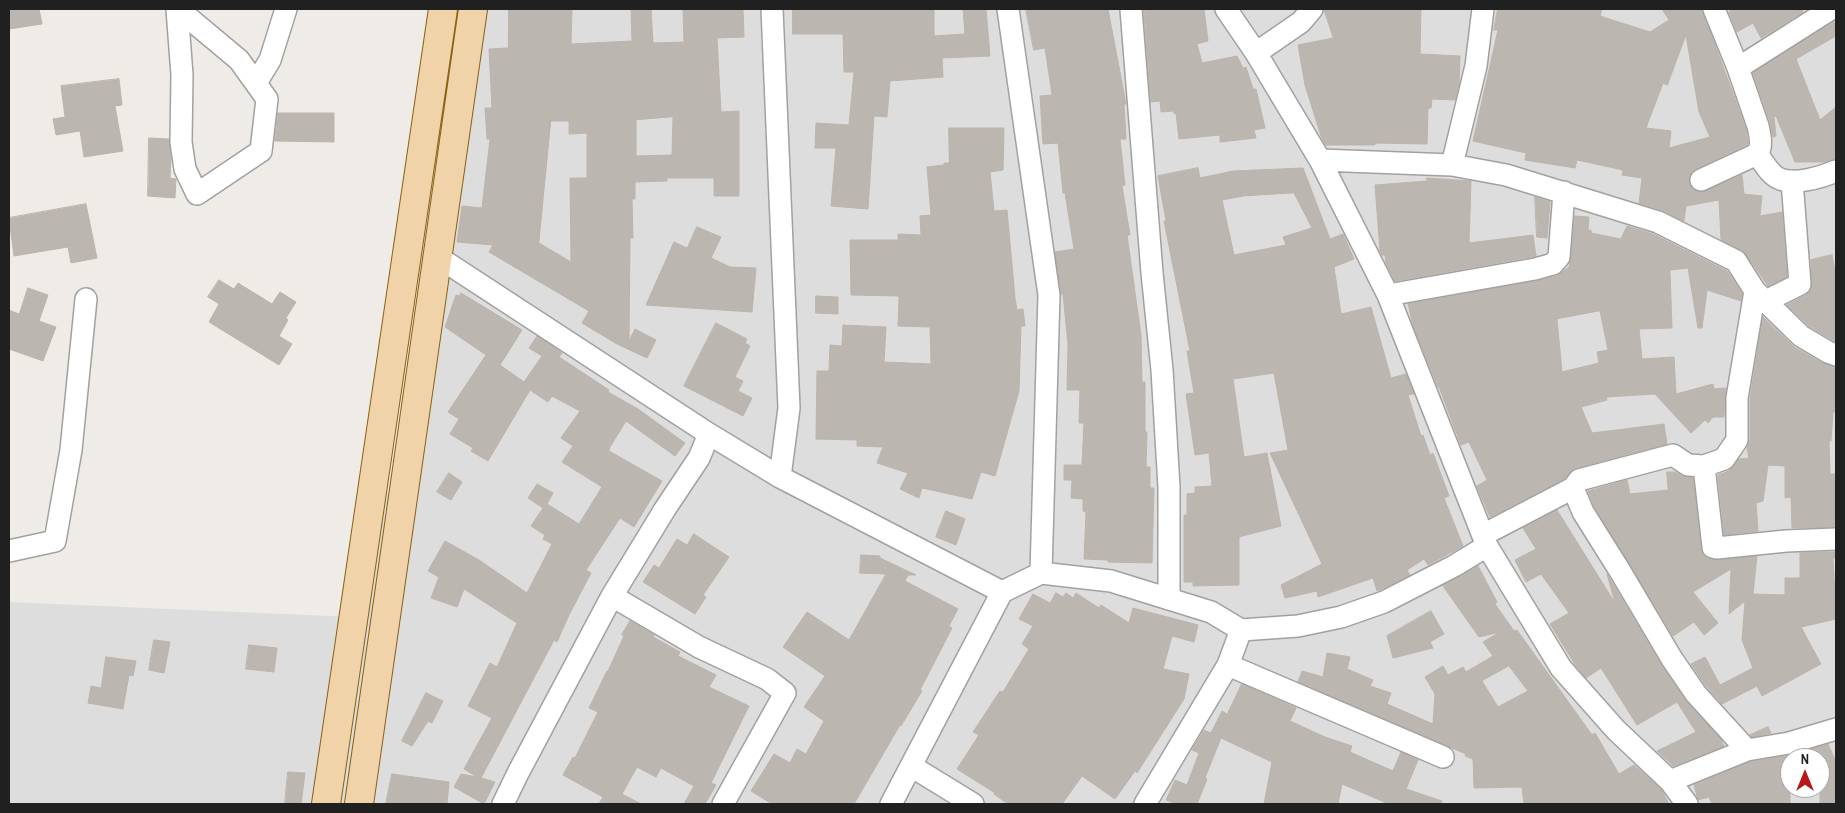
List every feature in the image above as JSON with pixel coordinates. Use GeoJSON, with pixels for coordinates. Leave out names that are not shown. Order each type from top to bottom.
{"type":"FeatureCollection","features":[{"type":"Feature","properties":{"kind":"main road"},"geometry":{"type":"LineString","coordinates":[[326,804],[443,9]]}},
{"type":"Feature","properties":{"kind":"main road"},"geometry":{"type":"LineString","coordinates":[[359,804],[473,9]]}},
{"type":"Feature","properties":{"kind":"street"},"geometry":{"type":"LineString","coordinates":[[178,9],[239,60],[267,100],[261,151],[197,194],[185,169],[181,142],[182,75],[178,9]]}},
{"type":"Feature","properties":{"kind":"street"},"geometry":{"type":"LineString","coordinates":[[256,84],[270,60],[286,9]]}},
{"type":"Feature","properties":{"kind":"street"},"geometry":{"type":"LineString","coordinates":[[772,9],[789,408],[780,477]]}},
{"type":"Feature","properties":{"kind":"street"},"geometry":{"type":"LineString","coordinates":[[1008,9],[1049,294],[1041,573]]}},
{"type":"Feature","properties":{"kind":"street"},"geometry":{"type":"LineString","coordinates":[[1131,9],[1162,370],[1169,487],[1169,599]]}},
{"type":"Feature","properties":{"kind":"street"},"geometry":{"type":"LineString","coordinates":[[1226,9],[1256,53],[1320,160],[1388,295],[1485,540],[1561,668],[1616,730],[1670,781],[1687,804]]}},
{"type":"Feature","properties":{"kind":"street"},"geometry":{"type":"LineString","coordinates":[[1256,53],[1301,22],[1312,9]]}},
{"type":"Feature","properties":{"kind":"street"},"geometry":{"type":"LineString","coordinates":[[1452,165],[1476,66],[1483,9]]}},
{"type":"Feature","properties":{"kind":"street"},"geometry":{"type":"LineString","coordinates":[[1701,180],[1757,154],[1761,135],[1738,68],[1714,9]]}},
{"type":"Feature","properties":{"kind":"street"},"geometry":{"type":"LineString","coordinates":[[1738,68],[1831,9]]}},
{"type":"Feature","properties":{"kind":"street"},"geometry":{"type":"LineString","coordinates":[[1757,154],[1778,178],[1792,181],[1816,178],[1836,171]]}},
{"type":"Feature","properties":{"kind":"street"},"geometry":{"type":"LineString","coordinates":[[1320,160],[1452,165],[1506,175],[1658,222],[1736,261],[1761,296],[1801,336],[1836,355]]}},
{"type":"Feature","properties":{"kind":"street"},"geometry":{"type":"LineString","coordinates":[[1761,296],[1800,284],[1792,181]]}},
{"type":"Feature","properties":{"kind":"street"},"geometry":{"type":"LineString","coordinates":[[1388,295],[1553,264],[1559,257],[1564,192]]}},
{"type":"Feature","properties":{"kind":"street"},"geometry":{"type":"LineString","coordinates":[[438,257],[709,434],[780,477],[1002,592]]}},
{"type":"Feature","properties":{"kind":"street"},"geometry":{"type":"LineString","coordinates":[[891,804],[1002,592],[1041,573],[1111,581],[1211,612],[1241,630],[1298,626],[1341,617],[1384,602],[1454,566],[1485,540],[1573,488],[1579,480],[1673,455],[1688,465],[1704,466],[1724,458],[1737,440],[1737,398],[1761,296]]}},
{"type":"Feature","properties":{"kind":"street"},"geometry":{"type":"LineString","coordinates":[[9,551],[55,540],[71,450],[86,299]]}},
{"type":"Feature","properties":{"kind":"street"},"geometry":{"type":"LineString","coordinates":[[503,804],[612,596],[665,509],[700,458],[709,434]]}},
{"type":"Feature","properties":{"kind":"street"},"geometry":{"type":"LineString","coordinates":[[1704,466],[1713,547],[1836,539]]}},
{"type":"Feature","properties":{"kind":"street"},"geometry":{"type":"LineString","coordinates":[[1573,488],[1583,512],[1672,660],[1696,694],[1747,750]]}},
{"type":"Feature","properties":{"kind":"street"},"geometry":{"type":"LineString","coordinates":[[612,596],[699,647],[767,679],[785,693],[723,804]]}},
{"type":"Feature","properties":{"kind":"street"},"geometry":{"type":"LineString","coordinates":[[1145,804],[1228,665],[1241,630]]}},
{"type":"Feature","properties":{"kind":"street"},"geometry":{"type":"LineString","coordinates":[[1228,665],[1443,758]]}},
{"type":"Feature","properties":{"kind":"street"},"geometry":{"type":"LineString","coordinates":[[1670,781],[1747,750],[1790,743],[1836,728]]}},
{"type":"Feature","properties":{"kind":"street"},"geometry":{"type":"LineString","coordinates":[[911,766],[973,804]]}},
{"type":"Feature","properties":{"kind":"shaded area"},"geometry":{"type":"Polygon","coordinates":[[[481,9],[1836,9],[1836,804],[9,804],[9,602],[353,617],[416,390],[481,9]]]}},
{"type":"Feature","properties":{"kind":"building"},"geometry":{"type":"Polygon","coordinates":[[[9,9],[39,9],[42,24],[9,29],[9,9]]]}},
{"type":"Feature","properties":{"kind":"building"},"geometry":{"type":"Polygon","coordinates":[[[509,9],[572,9],[571,44],[632,41],[631,9],[651,9],[653,43],[684,42],[683,9],[743,9],[744,37],[717,38],[721,112],[739,111],[739,196],[714,196],[714,178],[667,178],[667,181],[635,182],[635,199],[632,199],[633,238],[630,238],[629,341],[635,329],[656,340],[647,358],[617,344],[582,323],[589,311],[489,252],[493,245],[457,242],[462,206],[482,208],[490,139],[487,139],[485,108],[492,108],[489,49],[508,48],[509,9]],[[673,117],[636,120],[636,156],[672,155],[673,117]],[[551,121],[539,243],[571,262],[570,178],[587,178],[587,133],[569,134],[569,121],[551,121]]]}},
{"type":"Feature","properties":{"kind":"building"},"geometry":{"type":"Polygon","coordinates":[[[793,9],[934,9],[934,36],[965,34],[963,9],[986,9],[990,56],[942,58],[943,77],[890,81],[887,117],[874,116],[868,209],[831,206],[836,148],[815,148],[816,123],[849,125],[854,72],[844,72],[843,34],[793,34],[793,9]]]}},
{"type":"Feature","properties":{"kind":"building"},"geometry":{"type":"Polygon","coordinates":[[[1026,9],[1108,9],[1126,104],[1124,104],[1126,139],[1120,139],[1125,185],[1122,186],[1130,235],[1127,235],[1141,335],[1142,382],[1145,382],[1145,432],[1147,432],[1146,467],[1150,467],[1150,488],[1154,488],[1152,563],[1108,562],[1108,560],[1084,559],[1086,512],[1083,511],[1083,499],[1071,498],[1072,480],[1064,480],[1064,465],[1082,465],[1084,423],[1079,423],[1080,390],[1067,390],[1068,345],[1063,294],[1061,294],[1055,252],[1074,249],[1065,193],[1063,193],[1058,143],[1043,144],[1040,96],[1052,95],[1045,48],[1034,50],[1026,9]]]}},
{"type":"Feature","properties":{"kind":"building"},"geometry":{"type":"Polygon","coordinates":[[[1144,9],[1204,9],[1208,41],[1197,44],[1202,63],[1237,56],[1243,68],[1246,67],[1253,89],[1256,89],[1265,128],[1254,130],[1256,138],[1220,142],[1220,135],[1179,139],[1176,113],[1174,114],[1174,111],[1161,112],[1160,101],[1151,102],[1144,9]]]}},
{"type":"Feature","properties":{"kind":"building"},"geometry":{"type":"Polygon","coordinates":[[[1324,9],[1421,9],[1420,54],[1460,56],[1459,84],[1455,100],[1432,99],[1431,108],[1428,108],[1427,144],[1375,143],[1375,145],[1326,145],[1322,139],[1305,85],[1298,45],[1333,38],[1324,9]]]}},
{"type":"Feature","properties":{"kind":"building"},"geometry":{"type":"Polygon","coordinates":[[[1498,9],[1602,9],[1600,16],[1650,32],[1669,20],[1662,9],[1702,9],[1746,129],[1748,144],[1695,169],[1691,172],[1689,178],[1690,185],[1699,192],[1706,191],[1742,175],[1744,194],[1762,196],[1760,216],[1782,212],[1787,277],[1768,286],[1746,254],[1721,240],[1719,200],[1686,206],[1684,221],[1662,210],[1639,203],[1642,178],[1622,175],[1623,170],[1577,160],[1575,168],[1525,160],[1526,153],[1473,141],[1498,30],[1494,30],[1498,9]],[[1686,35],[1667,85],[1663,83],[1646,128],[1671,131],[1669,148],[1710,137],[1699,112],[1686,35]]]}},
{"type":"Feature","properties":{"kind":"building"},"geometry":{"type":"Polygon","coordinates":[[[1735,9],[1802,9],[1803,12],[1761,38],[1753,23],[1737,32],[1729,12],[1735,9]]]}},
{"type":"Feature","properties":{"kind":"building"},"geometry":{"type":"Polygon","coordinates":[[[1834,22],[1836,36],[1796,59],[1820,120],[1836,107],[1836,159],[1824,162],[1795,162],[1776,116],[1774,117],[1776,136],[1773,137],[1770,122],[1753,73],[1834,22]]]}},
{"type":"Feature","properties":{"kind":"building"},"geometry":{"type":"Polygon","coordinates":[[[119,79],[122,105],[115,106],[123,151],[84,157],[80,131],[56,135],[53,119],[65,117],[61,86],[119,79]]]}},
{"type":"Feature","properties":{"kind":"building"},"geometry":{"type":"Polygon","coordinates":[[[278,113],[334,113],[334,142],[275,141],[278,113]]]}},
{"type":"Feature","properties":{"kind":"building"},"geometry":{"type":"Polygon","coordinates":[[[949,128],[1004,128],[1003,170],[990,172],[994,211],[1007,210],[1015,298],[1017,310],[1023,309],[1025,326],[1021,326],[1019,391],[995,476],[981,472],[972,499],[922,488],[919,498],[900,489],[908,473],[877,463],[883,447],[857,446],[857,440],[816,439],[817,371],[829,371],[830,345],[842,346],[843,325],[886,327],[884,362],[931,364],[930,327],[898,326],[899,296],[851,295],[850,240],[898,240],[898,234],[921,235],[920,216],[931,215],[927,167],[949,163],[949,128]]]}},
{"type":"Feature","properties":{"kind":"building"},"geometry":{"type":"Polygon","coordinates":[[[149,138],[169,139],[170,178],[176,179],[175,198],[148,196],[149,138]]]}},
{"type":"Feature","properties":{"kind":"building"},"geometry":{"type":"Polygon","coordinates":[[[1198,168],[1200,178],[1233,171],[1303,168],[1330,239],[1343,234],[1354,259],[1334,267],[1341,314],[1371,307],[1391,378],[1406,374],[1414,394],[1408,395],[1421,436],[1423,435],[1430,455],[1433,453],[1449,496],[1444,498],[1463,546],[1428,565],[1424,559],[1407,570],[1410,575],[1377,591],[1373,578],[1318,597],[1317,591],[1285,598],[1281,585],[1322,564],[1270,453],[1288,450],[1274,373],[1233,379],[1244,457],[1267,453],[1281,526],[1239,537],[1239,585],[1193,586],[1193,582],[1184,582],[1184,515],[1187,515],[1187,494],[1195,493],[1195,487],[1212,486],[1209,453],[1195,455],[1186,394],[1194,393],[1187,351],[1190,351],[1164,221],[1166,221],[1158,176],[1198,168]],[[1294,193],[1243,196],[1222,200],[1234,255],[1286,245],[1283,237],[1312,228],[1294,193]]]}},
{"type":"Feature","properties":{"kind":"building"},"geometry":{"type":"Polygon","coordinates":[[[1427,178],[1471,181],[1469,243],[1533,235],[1536,256],[1395,281],[1386,263],[1385,255],[1382,255],[1380,251],[1375,185],[1427,181],[1427,178]]]}},
{"type":"Feature","properties":{"kind":"building"},"geometry":{"type":"Polygon","coordinates":[[[1535,197],[1550,202],[1547,238],[1537,237],[1535,197]]]}},
{"type":"Feature","properties":{"kind":"building"},"geometry":{"type":"Polygon","coordinates":[[[86,204],[97,258],[71,263],[68,247],[14,256],[9,218],[86,204]]]}},
{"type":"Feature","properties":{"kind":"building"},"geometry":{"type":"Polygon","coordinates":[[[1575,216],[1589,217],[1588,230],[1591,230],[1591,233],[1621,239],[1627,226],[1653,234],[1727,271],[1742,294],[1741,301],[1707,290],[1702,328],[1698,328],[1688,268],[1670,270],[1672,328],[1639,329],[1642,359],[1674,357],[1676,394],[1713,384],[1714,389],[1726,388],[1724,417],[1713,417],[1708,423],[1705,420],[1691,433],[1655,394],[1606,397],[1607,400],[1581,407],[1592,433],[1664,424],[1667,444],[1576,468],[1565,478],[1490,517],[1477,486],[1487,480],[1469,442],[1461,445],[1413,325],[1408,304],[1537,281],[1557,276],[1569,267],[1575,216]],[[1600,311],[1557,319],[1562,372],[1599,363],[1597,352],[1608,350],[1600,311]]]}},
{"type":"Feature","properties":{"kind":"building"},"geometry":{"type":"Polygon","coordinates":[[[697,227],[721,237],[711,258],[730,267],[756,268],[752,312],[646,305],[674,242],[687,248],[697,227]]]}},
{"type":"Feature","properties":{"kind":"building"},"geometry":{"type":"Polygon","coordinates":[[[1832,255],[1836,276],[1836,342],[1809,326],[1787,305],[1806,295],[1811,290],[1811,260],[1832,255]]]}},
{"type":"Feature","properties":{"kind":"building"},"geometry":{"type":"Polygon","coordinates":[[[219,280],[234,289],[238,283],[272,304],[280,292],[296,302],[286,318],[288,320],[279,336],[292,344],[279,365],[209,322],[219,304],[208,297],[219,280]]]}},
{"type":"Feature","properties":{"kind":"building"},"geometry":{"type":"Polygon","coordinates":[[[28,288],[48,295],[39,321],[56,327],[43,361],[9,349],[9,310],[19,314],[28,288]]]}},
{"type":"Feature","properties":{"kind":"building"},"geometry":{"type":"Polygon","coordinates":[[[461,293],[522,330],[500,365],[524,382],[542,356],[529,348],[537,336],[562,353],[559,357],[609,390],[608,392],[638,409],[685,443],[675,456],[626,421],[610,447],[609,451],[662,481],[634,527],[620,518],[586,570],[591,573],[557,642],[554,640],[481,778],[495,782],[484,804],[454,787],[461,774],[477,777],[464,769],[492,718],[468,706],[490,663],[497,667],[517,623],[464,589],[457,607],[431,598],[439,577],[428,571],[445,541],[479,560],[527,593],[552,544],[543,539],[545,535],[531,526],[543,508],[528,498],[537,484],[553,493],[547,504],[579,524],[602,487],[562,462],[573,446],[561,438],[580,411],[552,396],[548,402],[530,390],[488,461],[471,451],[473,448],[450,434],[459,419],[448,412],[486,355],[445,327],[456,295],[460,296],[461,293]]]}},
{"type":"Feature","properties":{"kind":"building"},"geometry":{"type":"Polygon","coordinates":[[[816,296],[838,297],[838,314],[816,313],[816,296]]]}},
{"type":"Feature","properties":{"kind":"building"},"geometry":{"type":"Polygon","coordinates":[[[1763,317],[1794,347],[1822,363],[1836,367],[1836,412],[1833,412],[1831,441],[1829,441],[1830,474],[1836,474],[1836,527],[1792,528],[1791,497],[1785,498],[1785,466],[1768,465],[1763,501],[1756,503],[1758,531],[1724,535],[1718,475],[1729,471],[1739,459],[1749,458],[1747,448],[1750,440],[1750,399],[1763,317]]]}},
{"type":"Feature","properties":{"kind":"building"},"geometry":{"type":"Polygon","coordinates":[[[716,323],[747,339],[745,343],[750,346],[735,377],[743,381],[738,391],[752,398],[743,416],[684,386],[716,323]]]}},
{"type":"Feature","properties":{"kind":"building"},"geometry":{"type":"Polygon","coordinates":[[[1667,472],[1675,472],[1682,476],[1693,478],[1701,548],[1704,556],[1718,560],[1757,556],[1753,594],[1785,595],[1785,578],[1800,578],[1800,553],[1835,552],[1835,558],[1833,558],[1836,619],[1801,627],[1821,664],[1762,696],[1757,686],[1722,704],[1706,686],[1691,664],[1705,657],[1720,685],[1753,668],[1742,640],[1745,601],[1729,614],[1731,569],[1693,592],[1718,623],[1704,635],[1694,622],[1673,636],[1594,506],[1588,491],[1627,480],[1630,494],[1668,490],[1667,472]]]}},
{"type":"Feature","properties":{"kind":"building"},"geometry":{"type":"Polygon","coordinates":[[[449,473],[462,482],[451,500],[437,492],[449,473]]]}},
{"type":"Feature","properties":{"kind":"building"},"geometry":{"type":"Polygon","coordinates":[[[1557,510],[1615,603],[1607,574],[1662,666],[1686,701],[1721,739],[1724,746],[1673,766],[1657,751],[1696,732],[1677,702],[1637,725],[1601,668],[1586,678],[1576,666],[1550,624],[1569,613],[1541,574],[1526,582],[1515,560],[1536,549],[1523,528],[1557,510]]]}},
{"type":"Feature","properties":{"kind":"building"},"geometry":{"type":"Polygon","coordinates":[[[946,511],[965,519],[956,545],[936,537],[946,511]]]}},
{"type":"Feature","properties":{"kind":"building"},"geometry":{"type":"Polygon","coordinates":[[[694,534],[729,557],[703,595],[706,597],[695,614],[643,582],[654,565],[659,568],[677,539],[687,545],[694,534]]]}},
{"type":"Feature","properties":{"kind":"building"},"geometry":{"type":"Polygon","coordinates":[[[861,555],[880,556],[880,558],[916,575],[908,575],[905,581],[958,609],[949,626],[952,628],[920,690],[922,691],[854,804],[772,804],[751,791],[774,754],[790,763],[797,749],[806,754],[824,721],[804,707],[825,676],[783,647],[807,612],[849,640],[886,574],[860,573],[861,555]]]}},
{"type":"Feature","properties":{"kind":"building"},"geometry":{"type":"Polygon","coordinates":[[[1478,566],[1497,602],[1495,604],[1514,631],[1517,630],[1592,735],[1595,733],[1619,774],[1634,765],[1661,789],[1669,804],[1524,804],[1522,787],[1474,788],[1473,759],[1465,756],[1466,754],[1298,682],[1302,671],[1323,677],[1327,653],[1350,657],[1347,669],[1373,680],[1370,686],[1391,693],[1387,704],[1433,724],[1435,694],[1425,677],[1443,666],[1448,675],[1463,667],[1466,672],[1493,656],[1483,642],[1500,632],[1479,637],[1443,586],[1478,566]],[[1509,666],[1482,681],[1498,707],[1528,691],[1509,666]]]}},
{"type":"Feature","properties":{"kind":"building"},"geometry":{"type":"Polygon","coordinates":[[[1056,593],[1063,597],[1066,593],[1073,598],[1076,593],[1099,608],[1101,605],[1129,623],[1133,608],[1198,625],[1194,642],[1172,636],[1163,669],[1189,674],[1184,699],[1137,773],[1135,771],[1115,799],[1082,776],[1062,804],[1008,804],[995,793],[957,769],[979,735],[973,732],[1000,691],[1003,692],[1029,649],[1022,644],[1033,626],[1019,619],[1033,594],[1050,603],[1056,593]]]}},
{"type":"Feature","properties":{"kind":"building"},"geometry":{"type":"Polygon","coordinates":[[[1431,611],[1444,634],[1430,642],[1433,648],[1393,658],[1387,636],[1431,611]]]}},
{"type":"Feature","properties":{"kind":"building"},"geometry":{"type":"Polygon","coordinates":[[[630,621],[680,652],[678,656],[716,675],[709,687],[749,706],[711,783],[716,785],[705,804],[684,804],[694,786],[661,768],[656,777],[637,767],[622,794],[641,804],[599,804],[603,797],[563,775],[573,757],[575,758],[598,712],[589,708],[630,621]]]}},
{"type":"Feature","properties":{"kind":"building"},"geometry":{"type":"Polygon","coordinates":[[[154,640],[170,642],[164,673],[149,670],[154,640]]]}},
{"type":"Feature","properties":{"kind":"building"},"geometry":{"type":"Polygon","coordinates":[[[249,645],[277,648],[274,672],[246,669],[249,645]]]}},
{"type":"Feature","properties":{"kind":"building"},"geometry":{"type":"Polygon","coordinates":[[[106,657],[136,661],[133,676],[129,675],[123,709],[88,703],[91,686],[101,688],[106,657]]]}},
{"type":"Feature","properties":{"kind":"building"},"geometry":{"type":"Polygon","coordinates":[[[1242,684],[1296,708],[1290,721],[1325,737],[1352,746],[1350,752],[1393,771],[1401,752],[1418,760],[1406,789],[1442,801],[1441,804],[1389,804],[1342,784],[1338,804],[1264,804],[1272,762],[1221,738],[1197,804],[1177,804],[1166,800],[1175,780],[1187,785],[1199,753],[1192,750],[1204,730],[1213,734],[1211,733],[1222,711],[1227,714],[1242,684]]]}},
{"type":"Feature","properties":{"kind":"building"},"geometry":{"type":"Polygon","coordinates":[[[426,693],[443,701],[432,723],[428,721],[412,746],[402,741],[426,693]]]}},
{"type":"Feature","properties":{"kind":"building"},"geometry":{"type":"Polygon","coordinates":[[[1768,727],[1771,733],[1752,737],[1750,735],[1768,727]]]}},
{"type":"Feature","properties":{"kind":"building"},"geometry":{"type":"Polygon","coordinates":[[[1828,744],[1830,748],[1815,748],[1828,744]]]}},
{"type":"Feature","properties":{"kind":"building"},"geometry":{"type":"Polygon","coordinates":[[[1830,748],[1836,762],[1836,804],[1820,804],[1820,798],[1830,798],[1830,748]]]}},
{"type":"Feature","properties":{"kind":"building"},"geometry":{"type":"Polygon","coordinates":[[[1780,757],[1780,798],[1790,798],[1790,804],[1712,804],[1709,797],[1698,800],[1694,785],[1750,762],[1780,757]]]}},
{"type":"Feature","properties":{"kind":"building"},"geometry":{"type":"Polygon","coordinates":[[[288,772],[305,773],[301,804],[285,804],[288,772]]]}},
{"type":"Feature","properties":{"kind":"building"},"geometry":{"type":"Polygon","coordinates":[[[392,774],[449,782],[447,804],[386,804],[392,774]]]}}]}
